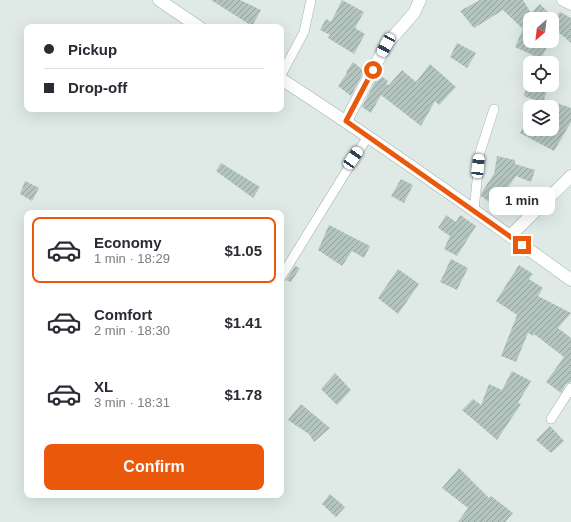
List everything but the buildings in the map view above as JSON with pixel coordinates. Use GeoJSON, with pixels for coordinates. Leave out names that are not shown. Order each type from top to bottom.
{"type":"FeatureCollection","features":[{"type":"Feature","properties":{"kind":"street"},"geometry":{"type":"LineString","coordinates":[[159,0],[195,24]]}},
{"type":"Feature","properties":{"kind":"street"},"geometry":{"type":"LineString","coordinates":[[346,121],[386,45],[414,13],[420,0]]}},
{"type":"Feature","properties":{"kind":"street"},"geometry":{"type":"LineString","coordinates":[[563,0],[571,4]]}},
{"type":"Feature","properties":{"kind":"street"},"geometry":{"type":"LineString","coordinates":[[284,81],[368,136],[571,280]]}},
{"type":"Feature","properties":{"kind":"street"},"geometry":{"type":"LineString","coordinates":[[510,236],[571,176]]}},
{"type":"Feature","properties":{"kind":"lane"},"geometry":{"type":"LineString","coordinates":[[284,69],[304,32],[311,0]]}},
{"type":"Feature","properties":{"kind":"lane"},"geometry":{"type":"LineString","coordinates":[[474,210],[480,152],[494,109]]}},
{"type":"Feature","properties":{"kind":"lane"},"geometry":{"type":"LineString","coordinates":[[284,272],[368,136]]}},
{"type":"Feature","properties":{"kind":"lane"},"geometry":{"type":"LineString","coordinates":[[550,419],[571,388]]}},
{"type":"Feature","properties":{"kind":"route"},"geometry":{"type":"LineString","coordinates":[[373,70],[346,121],[522,245]]}}]}
